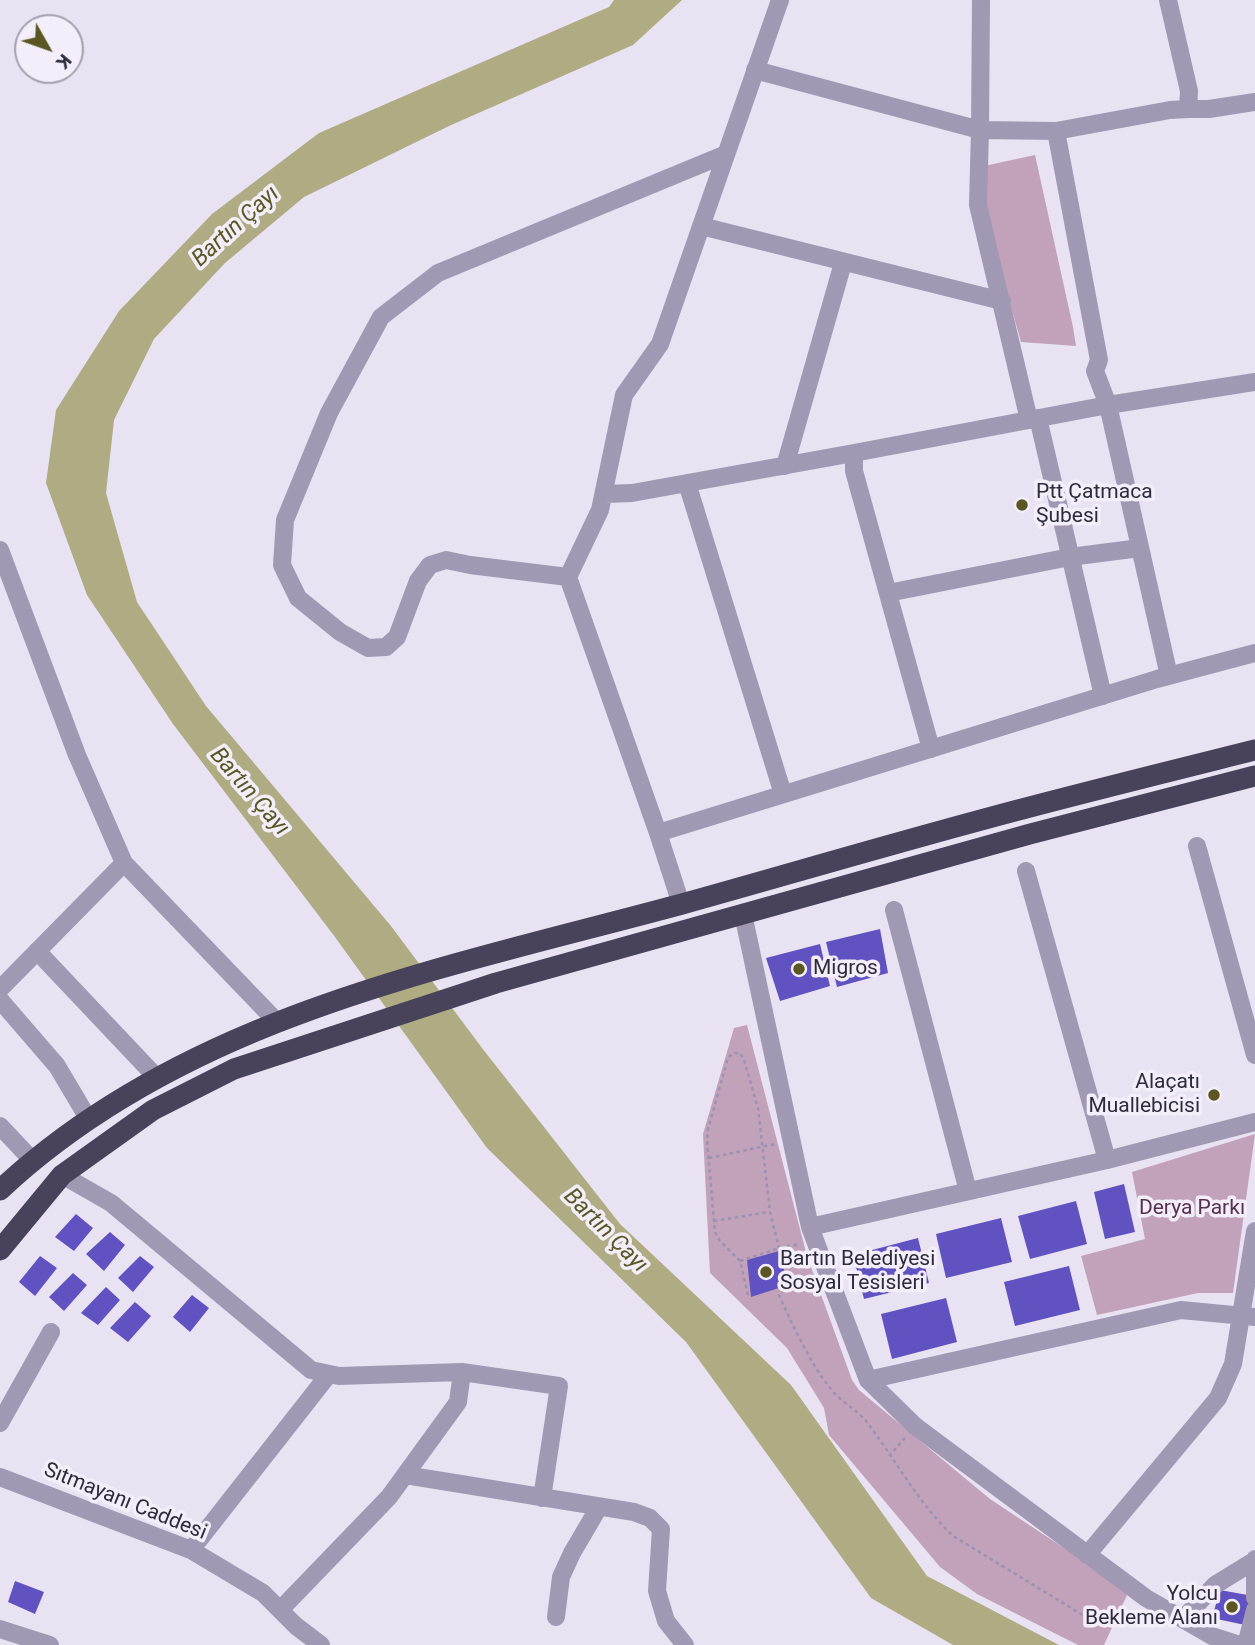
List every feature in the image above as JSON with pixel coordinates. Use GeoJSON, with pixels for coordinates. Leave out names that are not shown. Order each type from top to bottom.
{"type":"FeatureCollection","features":[{"type":"Feature","properties":{"kind":"highway"},"geometry":{"type":"LineString","coordinates":[[0,1190],[32,1160],[122,1097],[246,1033],[331,1001],[477,958],[1025,808],[1255,750]]}},
{"type":"Feature","properties":{"kind":"highway"},"geometry":{"type":"LineString","coordinates":[[0,1250],[62,1175],[153,1110],[234,1069],[496,983],[1030,834],[1255,776]]}},
{"type":"Feature","properties":{"kind":"street"},"geometry":{"type":"LineString","coordinates":[[681,904],[568,577],[600,510],[624,395],[660,344],[780,0]]}},
{"type":"Feature","properties":{"kind":"street"},"geometry":{"type":"LineString","coordinates":[[981,0],[978,205],[1070,556],[1103,696]]}},
{"type":"Feature","properties":{"kind":"street"},"geometry":{"type":"LineString","coordinates":[[1168,0],[1189,91],[1188,109]]}},
{"type":"Feature","properties":{"kind":"street"},"geometry":{"type":"LineString","coordinates":[[755,70],[980,130],[1056,131],[1170,110],[1209,109],[1255,102]]}},
{"type":"Feature","properties":{"kind":"street"},"geometry":{"type":"LineString","coordinates":[[1056,131],[1099,360],[1095,371],[1108,405],[1169,676]]}},
{"type":"Feature","properties":{"kind":"street"},"geometry":{"type":"LineString","coordinates":[[568,577],[446,560],[430,565],[418,581],[397,638],[386,647],[368,648],[340,632],[298,598],[282,565],[285,520],[329,413],[381,317],[438,274],[726,154]]}},
{"type":"Feature","properties":{"kind":"street"},"geometry":{"type":"LineString","coordinates":[[701,226],[1002,301]]}},
{"type":"Feature","properties":{"kind":"street"},"geometry":{"type":"LineString","coordinates":[[785,466],[843,263]]}},
{"type":"Feature","properties":{"kind":"street"},"geometry":{"type":"LineString","coordinates":[[604,494],[632,493],[1108,405],[1255,382]]}},
{"type":"Feature","properties":{"kind":"street"},"geometry":{"type":"LineString","coordinates":[[854,453],[853,471],[931,749]]}},
{"type":"Feature","properties":{"kind":"street"},"geometry":{"type":"LineString","coordinates":[[687,483],[783,794]]}},
{"type":"Feature","properties":{"kind":"street"},"geometry":{"type":"LineString","coordinates":[[888,593],[1070,556],[1140,548]]}},
{"type":"Feature","properties":{"kind":"street"},"geometry":{"type":"LineString","coordinates":[[0,550],[77,755],[124,863],[277,1022]]}},
{"type":"Feature","properties":{"kind":"street"},"geometry":{"type":"LineString","coordinates":[[658,832],[1169,676],[1255,653]]}},
{"type":"Feature","properties":{"kind":"street"},"geometry":{"type":"LineString","coordinates":[[1197,846],[1255,1055]]}},
{"type":"Feature","properties":{"kind":"street"},"geometry":{"type":"LineString","coordinates":[[0,989],[124,863]]}},
{"type":"Feature","properties":{"kind":"street"},"geometry":{"type":"LineString","coordinates":[[1026,871],[1107,1160]]}},
{"type":"Feature","properties":{"kind":"street"},"geometry":{"type":"LineString","coordinates":[[894,911],[968,1191]]}},
{"type":"Feature","properties":{"kind":"street"},"geometry":{"type":"LineString","coordinates":[[743,914],[813,1234],[867,1380],[915,1426],[1146,1598],[1212,1636],[1240,1645]]}},
{"type":"Feature","properties":{"kind":"street"},"geometry":{"type":"LineString","coordinates":[[37,951],[158,1079]]}},
{"type":"Feature","properties":{"kind":"street"},"geometry":{"type":"LineString","coordinates":[[0,1000],[57,1066],[89,1120]]}},
{"type":"Feature","properties":{"kind":"street"},"geometry":{"type":"LineString","coordinates":[[813,1234],[968,1191],[1107,1160],[1255,1122]]}},
{"type":"Feature","properties":{"kind":"street"},"geometry":{"type":"LineString","coordinates":[[0,1126],[32,1160]]}},
{"type":"Feature","properties":{"kind":"street"},"geometry":{"type":"LineString","coordinates":[[62,1175],[111,1203],[311,1370],[339,1376],[462,1372],[559,1386],[542,1498]]}},
{"type":"Feature","properties":{"kind":"street"},"geometry":{"type":"LineString","coordinates":[[1087,1555],[1218,1398],[1249,1316],[1255,1231]]}},
{"type":"Feature","properties":{"kind":"street"},"geometry":{"type":"LineString","coordinates":[[867,1380],[1181,1310],[1249,1316]]}},
{"type":"Feature","properties":{"kind":"street"},"geometry":{"type":"LineString","coordinates":[[0,1423],[51,1332]]}},
{"type":"Feature","properties":{"kind":"street"},"geometry":{"type":"LineString","coordinates":[[281,1609],[389,1497],[458,1402],[462,1372]]}},
{"type":"Feature","properties":{"kind":"street"},"geometry":{"type":"LineString","coordinates":[[191,1550],[329,1374]]}},
{"type":"Feature","properties":{"kind":"street"},"geometry":{"type":"LineString","coordinates":[[404,1475],[634,1512],[650,1518],[661,1529],[657,1591],[666,1621],[685,1645]]}},
{"type":"Feature","properties":{"kind":"street","name":"Sıtmayanı Caddesi"},"geometry":{"type":"LineString","coordinates":[[0,1477],[191,1550],[263,1594],[296,1626],[321,1645]]}},
{"type":"Feature","properties":{"kind":"street"},"geometry":{"type":"LineString","coordinates":[[556,1617],[561,1577],[599,1507]]}},
{"type":"Feature","properties":{"kind":"street"},"geometry":{"type":"LineString","coordinates":[[1183,1619],[1215,1585],[1254,1560]]}},
{"type":"Feature","properties":{"kind":"street"},"geometry":{"type":"LineString","coordinates":[[1254,1560],[1255,1598]]}},
{"type":"Feature","properties":{"kind":"street"},"geometry":{"type":"LineString","coordinates":[[1246,1645],[1255,1610]]}},
{"type":"Feature","properties":{"kind":"street"},"geometry":{"type":"LineString","coordinates":[[296,1626],[299,1645]]}},
{"type":"Feature","properties":{"kind":"street"},"geometry":{"type":"LineString","coordinates":[[0,1629],[50,1645]]}},
{"type":"Feature","properties":{"kind":"path"},"geometry":{"type":"LineString","coordinates":[[748,1295],[740,1261],[720,1241],[713,1221],[709,1158],[708,1129],[728,1058],[733,1053],[740,1053],[744,1060],[758,1108],[762,1147]]}},
{"type":"Feature","properties":{"kind":"path"},"geometry":{"type":"LineString","coordinates":[[709,1158],[792,1140]]}},
{"type":"Feature","properties":{"kind":"path"},"geometry":{"type":"LineString","coordinates":[[713,1221],[770,1212]]}},
{"type":"Feature","properties":{"kind":"path"},"geometry":{"type":"LineString","coordinates":[[740,1261],[813,1234]]}},
{"type":"Feature","properties":{"kind":"path"},"geometry":{"type":"LineString","coordinates":[[890,1457],[915,1426]]}},
{"type":"Feature","properties":{"kind":"green space"},"geometry":{"type":"Polygon","coordinates":[[[1035,155],[1076,346],[1021,342],[982,203],[984,166],[1035,155]]]}},
{"type":"Feature","properties":{"kind":"green space"},"geometry":{"type":"Polygon","coordinates":[[[747,1025],[807,1256],[852,1380],[859,1390],[990,1499],[1129,1591],[1104,1645],[1078,1645],[977,1594],[940,1567],[829,1435],[824,1408],[787,1348],[710,1273],[703,1134],[734,1028],[747,1025]]]}},
{"type":"Feature","properties":{"kind":"green space","name":"Derya Parkı"},"geometry":{"type":"Polygon","coordinates":[[[1255,1134],[1233,1293],[1198,1293],[1097,1315],[1081,1256],[1145,1239],[1132,1172],[1255,1134]]]}},
{"type":"Feature","properties":{"kind":"water","name":"Bartın Çayı"},"geometry":{"type":"Polygon","coordinates":[[[614,0],[682,0],[633,45],[449,126],[304,197],[225,263],[154,339],[114,420],[106,493],[137,602],[206,706],[391,926],[482,1048],[620,1224],[791,1385],[927,1576],[1059,1645],[953,1645],[871,1598],[686,1342],[487,1148],[335,937],[173,724],[87,595],[46,483],[56,410],[119,311],[212,214],[319,133],[609,7],[614,0]]]}},
{"type":"Feature","properties":{"kind":"building"},"geometry":{"type":"Polygon","coordinates":[[[880,929],[888,973],[837,987],[826,942],[880,929]]]}},
{"type":"Feature","properties":{"kind":"building"},"geometry":{"type":"Polygon","coordinates":[[[820,944],[830,986],[780,1001],[766,958],[820,944]]]}},
{"type":"Feature","properties":{"kind":"building"},"geometry":{"type":"Polygon","coordinates":[[[1124,1184],[1135,1232],[1105,1239],[1094,1192],[1124,1184]]]}},
{"type":"Feature","properties":{"kind":"building"},"geometry":{"type":"Polygon","coordinates":[[[1076,1201],[1087,1244],[1030,1259],[1018,1216],[1076,1201]]]}},
{"type":"Feature","properties":{"kind":"building"},"geometry":{"type":"Polygon","coordinates":[[[76,1214],[93,1228],[74,1251],[55,1237],[76,1214]]]}},
{"type":"Feature","properties":{"kind":"building"},"geometry":{"type":"Polygon","coordinates":[[[1001,1218],[1012,1262],[946,1278],[936,1234],[1001,1218]]]}},
{"type":"Feature","properties":{"kind":"building"},"geometry":{"type":"Polygon","coordinates":[[[110,1232],[125,1245],[104,1271],[86,1254],[110,1232]]]}},
{"type":"Feature","properties":{"kind":"building"},"geometry":{"type":"Polygon","coordinates":[[[918,1238],[929,1283],[864,1299],[853,1255],[918,1238]]]}},
{"type":"Feature","properties":{"kind":"building","name":"Bartın Belediyesi Sosyal Tesisleri"},"geometry":{"type":"Polygon","coordinates":[[[779,1251],[788,1285],[751,1297],[747,1260],[779,1251]]]}},
{"type":"Feature","properties":{"kind":"building"},"geometry":{"type":"Polygon","coordinates":[[[40,1256],[57,1268],[35,1296],[19,1282],[40,1256]]]}},
{"type":"Feature","properties":{"kind":"building"},"geometry":{"type":"Polygon","coordinates":[[[140,1256],[154,1267],[133,1292],[118,1278],[140,1256]]]}},
{"type":"Feature","properties":{"kind":"building"},"geometry":{"type":"Polygon","coordinates":[[[1069,1266],[1080,1310],[1015,1326],[1004,1282],[1069,1266]]]}},
{"type":"Feature","properties":{"kind":"building"},"geometry":{"type":"Polygon","coordinates":[[[73,1273],[87,1285],[64,1311],[49,1297],[73,1273]]]}},
{"type":"Feature","properties":{"kind":"building"},"geometry":{"type":"Polygon","coordinates":[[[106,1287],[120,1300],[98,1325],[81,1313],[106,1287]]]}},
{"type":"Feature","properties":{"kind":"building"},"geometry":{"type":"Polygon","coordinates":[[[192,1295],[209,1308],[190,1332],[173,1317],[192,1295]]]}},
{"type":"Feature","properties":{"kind":"building"},"geometry":{"type":"Polygon","coordinates":[[[946,1298],[957,1342],[892,1359],[881,1314],[946,1298]]]}},
{"type":"Feature","properties":{"kind":"building"},"geometry":{"type":"Polygon","coordinates":[[[135,1302],[151,1316],[128,1342],[110,1328],[135,1302]]]}},
{"type":"Feature","properties":{"kind":"building"},"geometry":{"type":"Polygon","coordinates":[[[15,1581],[44,1592],[35,1614],[8,1602],[15,1581]]]}},
{"type":"Feature","properties":{"kind":"building","name":"Yolcu Bekleme Alanı"},"geometry":{"type":"Polygon","coordinates":[[[1220,1590],[1253,1596],[1245,1625],[1212,1618],[1220,1590]]]}},
{"type":"Feature","properties":{"kind":"place","name":"Ptt Çatmaca Şubesi"},"geometry":{"type":"Point","coordinates":[1022,505]}},
{"type":"Feature","properties":{"kind":"place","name":"Migros"},"geometry":{"type":"Point","coordinates":[799,969]}},
{"type":"Feature","properties":{"kind":"place","name":"Alaçatı Muallebicisi"},"geometry":{"type":"Point","coordinates":[1214,1095]}},
{"type":"Feature","properties":{"kind":"place","name":"Bartın Belediyesi Sosyal Tesisleri"},"geometry":{"type":"Point","coordinates":[766,1272]}},
{"type":"Feature","properties":{"kind":"place","name":"Yolcu Bekleme Alanı"},"geometry":{"type":"Point","coordinates":[1232,1607]}}]}
